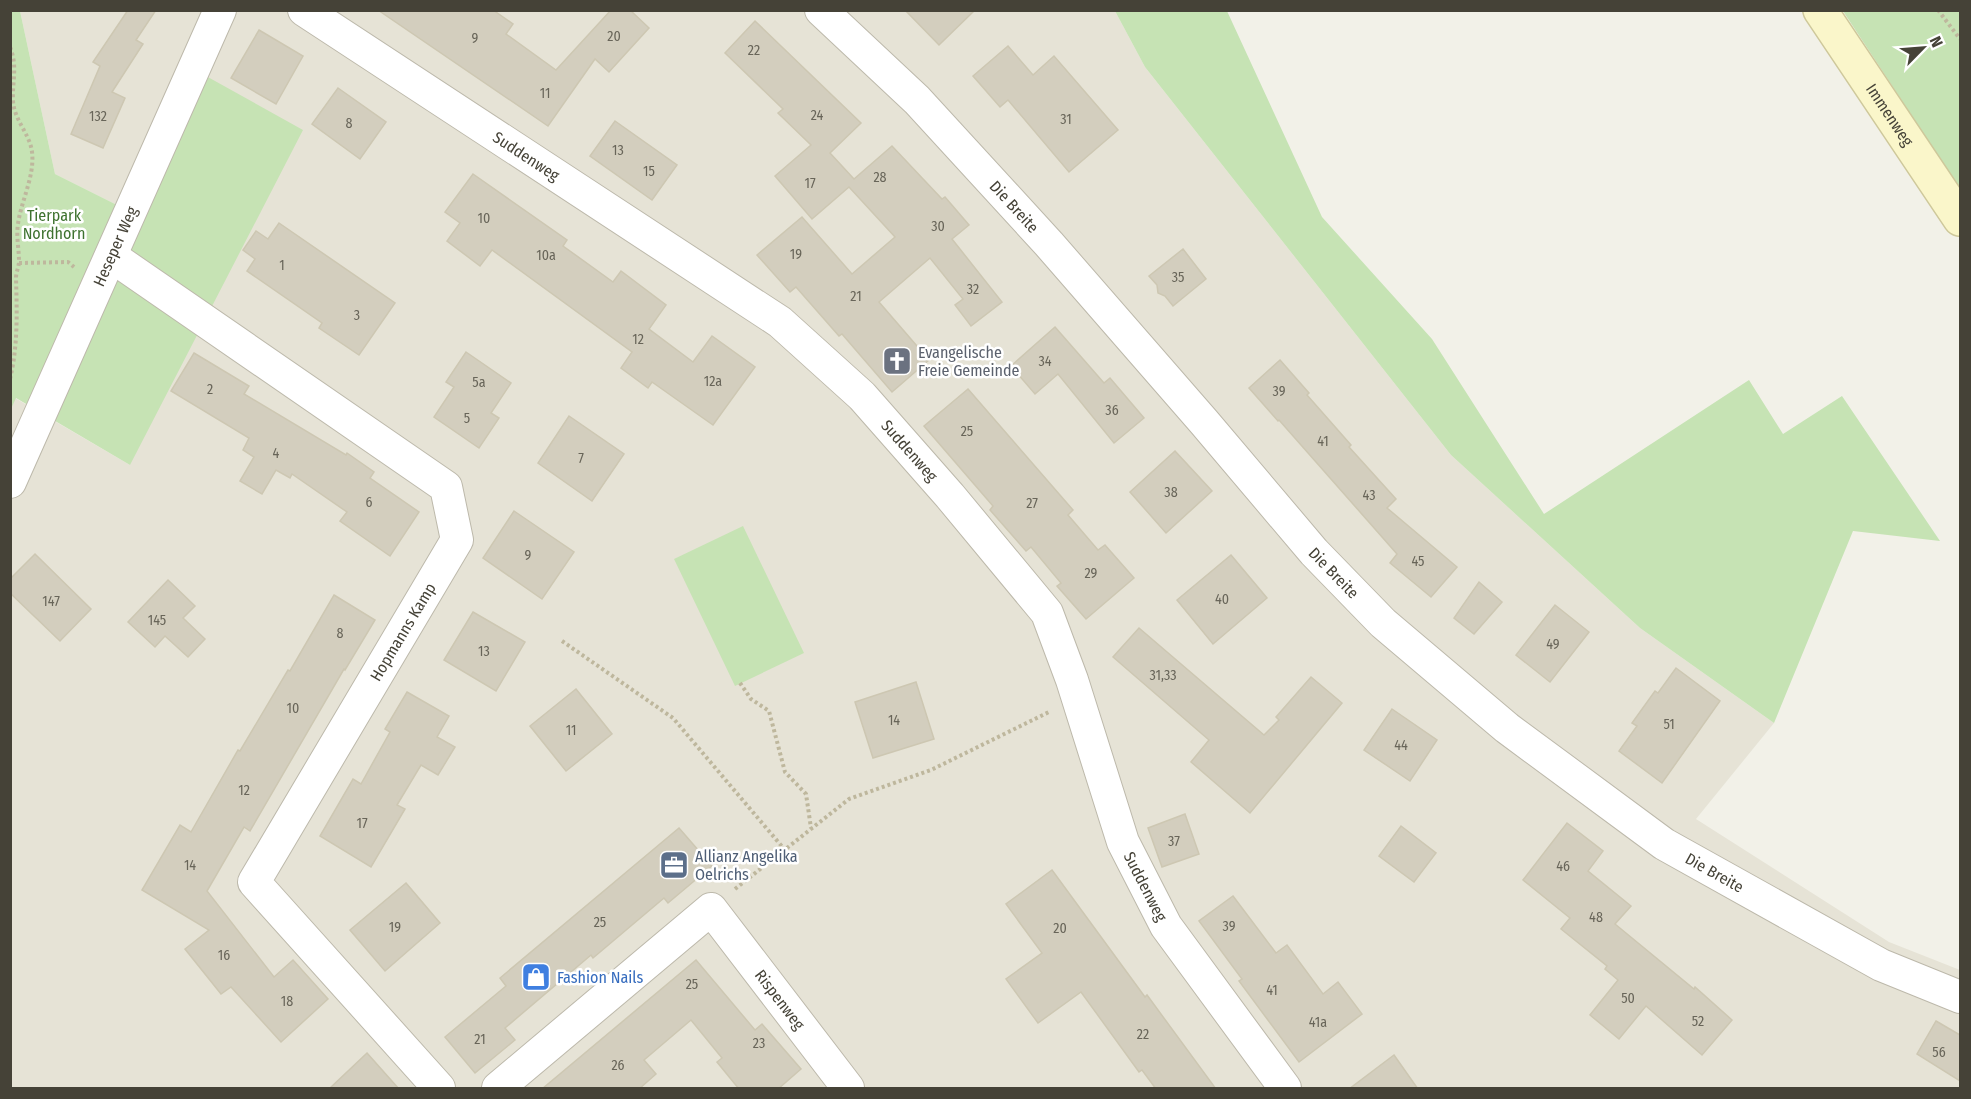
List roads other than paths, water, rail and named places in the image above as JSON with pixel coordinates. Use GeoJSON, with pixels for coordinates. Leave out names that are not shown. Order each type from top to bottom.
{"type":"FeatureCollection","features":[{"type":"Feature","properties":{"kind":"street","name":"Heseper Weg"},"geometry":{"type":"LineString","coordinates":[[10,482],[220,10]]}},
{"type":"Feature","properties":{"kind":"street","name":"Suddenweg"},"geometry":{"type":"LineString","coordinates":[[303,10],[780,322],[862,396],[951,496],[1047,613],[1123,842],[1166,926],[1285,1089]]}},
{"type":"Feature","properties":{"kind":"street","name":"Die Breite"},"geometry":{"type":"LineString","coordinates":[[821,10],[917,100],[1049,244],[1314,552],[1383,623],[1507,728],[1664,844],[1881,965],[1960,997]]}},
{"type":"Feature","properties":{"kind":"street","name":"Immenweg"},"geometry":{"type":"LineString","coordinates":[[1820,10],[1960,219]]}},
{"type":"Feature","properties":{"kind":"street","name":"Hopmanns Kamp"},"geometry":{"type":"LineString","coordinates":[[105,270],[446,487],[457,540],[255,882],[439,1089]]}},
{"type":"Feature","properties":{"kind":"street","name":"Rispenweg"},"geometry":{"type":"LineString","coordinates":[[498,1089],[711,909],[848,1089]]}},
{"type":"Feature","properties":{"kind":"place","name":"Evangelische Freie Gemeinde"},"geometry":{"type":"Point","coordinates":[897,361]}},
{"type":"Feature","properties":{"kind":"place","name":"Allianz Angelika Oelrichs"},"geometry":{"type":"Point","coordinates":[674,865]}},
{"type":"Feature","properties":{"kind":"place","name":"Fashion Nails"},"geometry":{"type":"Point","coordinates":[536,977]}},
{"type":"Feature","properties":{"kind":"park label","name":"Tierpark Nordhorn"},"geometry":{"type":"Point","coordinates":[54,224]}}]}
